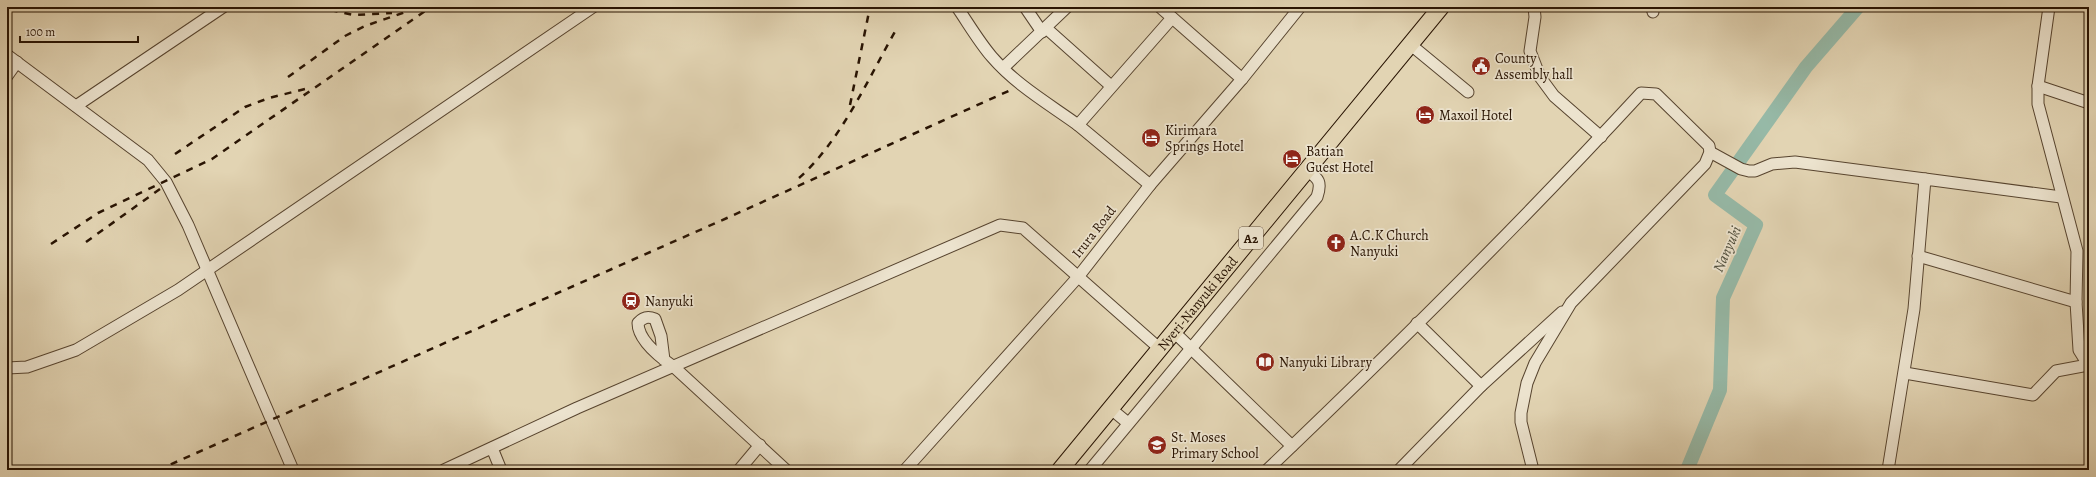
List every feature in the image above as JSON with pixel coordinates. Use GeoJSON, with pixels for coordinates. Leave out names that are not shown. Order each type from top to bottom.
{"type":"FeatureCollection","features":[{"type":"Feature","properties":{"kind":"highway","name":"Nyeri-Nanyuki Road"},"geometry":{"type":"LineString","coordinates":[[1060,470],[1441,7]]}},
{"type":"Feature","properties":{"kind":"street"},"geometry":{"type":"LineString","coordinates":[[76,106],[223,7]]}},
{"type":"Feature","properties":{"kind":"street"},"geometry":{"type":"LineString","coordinates":[[7,368],[27,366],[76,350],[178,290],[593,7]]}},
{"type":"Feature","properties":{"kind":"street"},"geometry":{"type":"LineString","coordinates":[[957,7],[992,56],[1003,68],[1032,93],[1078,125],[1150,185]]}},
{"type":"Feature","properties":{"kind":"street"},"geometry":{"type":"LineString","coordinates":[[1024,7],[1044,30],[1111,86]]}},
{"type":"Feature","properties":{"kind":"street"},"geometry":{"type":"LineString","coordinates":[[1003,68],[1067,7]]}},
{"type":"Feature","properties":{"kind":"street"},"geometry":{"type":"LineString","coordinates":[[1160,7],[1242,79]]}},
{"type":"Feature","properties":{"kind":"street","name":"Irura Road"},"geometry":{"type":"LineString","coordinates":[[905,470],[1078,277],[1150,185],[1242,79],[1300,7]]}},
{"type":"Feature","properties":{"kind":"street"},"geometry":{"type":"LineString","coordinates":[[1534,7],[1535,17],[1530,51],[1540,77],[1563,105],[1601,137]]}},
{"type":"Feature","properties":{"kind":"street"},"geometry":{"type":"LineString","coordinates":[[1905,373],[2033,394],[2056,371],[2088,366],[2079,350],[2076,302],[2077,251],[2041,121],[2038,86],[2049,7]]}},
{"type":"Feature","properties":{"kind":"street"},"geometry":{"type":"LineString","coordinates":[[1078,125],[1172,18]]}},
{"type":"Feature","properties":{"kind":"street"},"geometry":{"type":"LineString","coordinates":[[1411,45],[1468,92]]}},
{"type":"Feature","properties":{"kind":"street"},"geometry":{"type":"LineString","coordinates":[[7,55],[148,160],[161,175],[174,195],[293,470]]}},
{"type":"Feature","properties":{"kind":"street"},"geometry":{"type":"LineString","coordinates":[[7,76],[17,62]]}},
{"type":"Feature","properties":{"kind":"street"},"geometry":{"type":"LineString","coordinates":[[2038,86],[2089,102]]}},
{"type":"Feature","properties":{"kind":"street"},"geometry":{"type":"LineString","coordinates":[[1267,470],[1417,323],[1601,137],[1641,93],[1651,92],[1656,94],[1709,146],[1710,152],[1705,164],[1571,303],[1481,386],[1399,470]]}},
{"type":"Feature","properties":{"kind":"street"},"geometry":{"type":"LineString","coordinates":[[1710,152],[1741,169],[1755,171],[1772,164],[1795,162],[2061,197]]}},
{"type":"Feature","properties":{"kind":"street"},"geometry":{"type":"LineString","coordinates":[[1090,470],[1317,197],[1321,185],[1319,179],[1307,170]]}},
{"type":"Feature","properties":{"kind":"street"},"geometry":{"type":"LineString","coordinates":[[1888,470],[1905,373],[1914,309],[1925,179]]}},
{"type":"Feature","properties":{"kind":"street"},"geometry":{"type":"LineString","coordinates":[[444,470],[577,408],[1000,225],[1023,228],[1159,348]]}},
{"type":"Feature","properties":{"kind":"street"},"geometry":{"type":"LineString","coordinates":[[1918,256],[2076,302]]}},
{"type":"Feature","properties":{"kind":"street"},"geometry":{"type":"LineString","coordinates":[[1532,469],[1521,422],[1522,403],[1535,363],[1571,303]]}},
{"type":"Feature","properties":{"kind":"street"},"geometry":{"type":"LineString","coordinates":[[1417,323],[1481,386]]}},
{"type":"Feature","properties":{"kind":"street"},"geometry":{"type":"LineString","coordinates":[[1174,332],[1292,446]]}},
{"type":"Feature","properties":{"kind":"street"},"geometry":{"type":"LineString","coordinates":[[664,360],[674,367],[786,470]]}},
{"type":"Feature","properties":{"kind":"street"},"geometry":{"type":"LineString","coordinates":[[1111,409],[1128,423]]}},
{"type":"Feature","properties":{"kind":"street"},"geometry":{"type":"LineString","coordinates":[[739,470],[760,445]]}},
{"type":"Feature","properties":{"kind":"street"},"geometry":{"type":"LineString","coordinates":[[492,448],[501,470]]}},
{"type":"Feature","properties":{"kind":"waterway","name":"Nanyuki"},"geometry":{"type":"LineString","coordinates":[[1687,470],[1720,390],[1723,298],[1756,225],[1715,195],[1806,67],[1858,7]]}},
{"type":"Feature","properties":{"kind":"railway"},"geometry":{"type":"LineString","coordinates":[[317,7],[353,15],[392,13]]}},
{"type":"Feature","properties":{"kind":"railway"},"geometry":{"type":"LineString","coordinates":[[288,77],[345,36],[365,26],[420,7]]}},
{"type":"Feature","properties":{"kind":"railway"},"geometry":{"type":"LineString","coordinates":[[51,244],[98,213],[212,159],[431,7]]}},
{"type":"Feature","properties":{"kind":"railway"},"geometry":{"type":"LineString","coordinates":[[850,105],[870,7]]}},
{"type":"Feature","properties":{"kind":"railway"},"geometry":{"type":"LineString","coordinates":[[799,178],[814,163],[841,127],[897,28]]}},
{"type":"Feature","properties":{"kind":"railway"},"geometry":{"type":"LineString","coordinates":[[175,154],[245,107],[269,98],[309,88]]}},
{"type":"Feature","properties":{"kind":"railway"},"geometry":{"type":"LineString","coordinates":[[158,470],[727,218],[1013,89]]}},
{"type":"Feature","properties":{"kind":"railway"},"geometry":{"type":"LineString","coordinates":[[86,242],[160,189]]}},
{"type":"Feature","properties":{"kind":"place","name":"County Assembly hall"},"geometry":{"type":"Point","coordinates":[1481,66]}},
{"type":"Feature","properties":{"kind":"place","name":"Maxoil Hotel"},"geometry":{"type":"Point","coordinates":[1425,115]}},
{"type":"Feature","properties":{"kind":"place","name":"Kirimara Springs Hotel"},"geometry":{"type":"Point","coordinates":[1151,138]}},
{"type":"Feature","properties":{"kind":"place","name":"Batian Guest Hotel"},"geometry":{"type":"Point","coordinates":[1292,159]}},
{"type":"Feature","properties":{"kind":"place","name":"A.C.K Church Nanyuki"},"geometry":{"type":"Point","coordinates":[1336,243]}},
{"type":"Feature","properties":{"kind":"place","name":"Nanyuki"},"geometry":{"type":"Point","coordinates":[631,301]}},
{"type":"Feature","properties":{"kind":"place","name":"Nanyuki Library"},"geometry":{"type":"Point","coordinates":[1265,362]}},
{"type":"Feature","properties":{"kind":"place","name":"St. Moses Primary School"},"geometry":{"type":"Point","coordinates":[1157,445]}}]}
